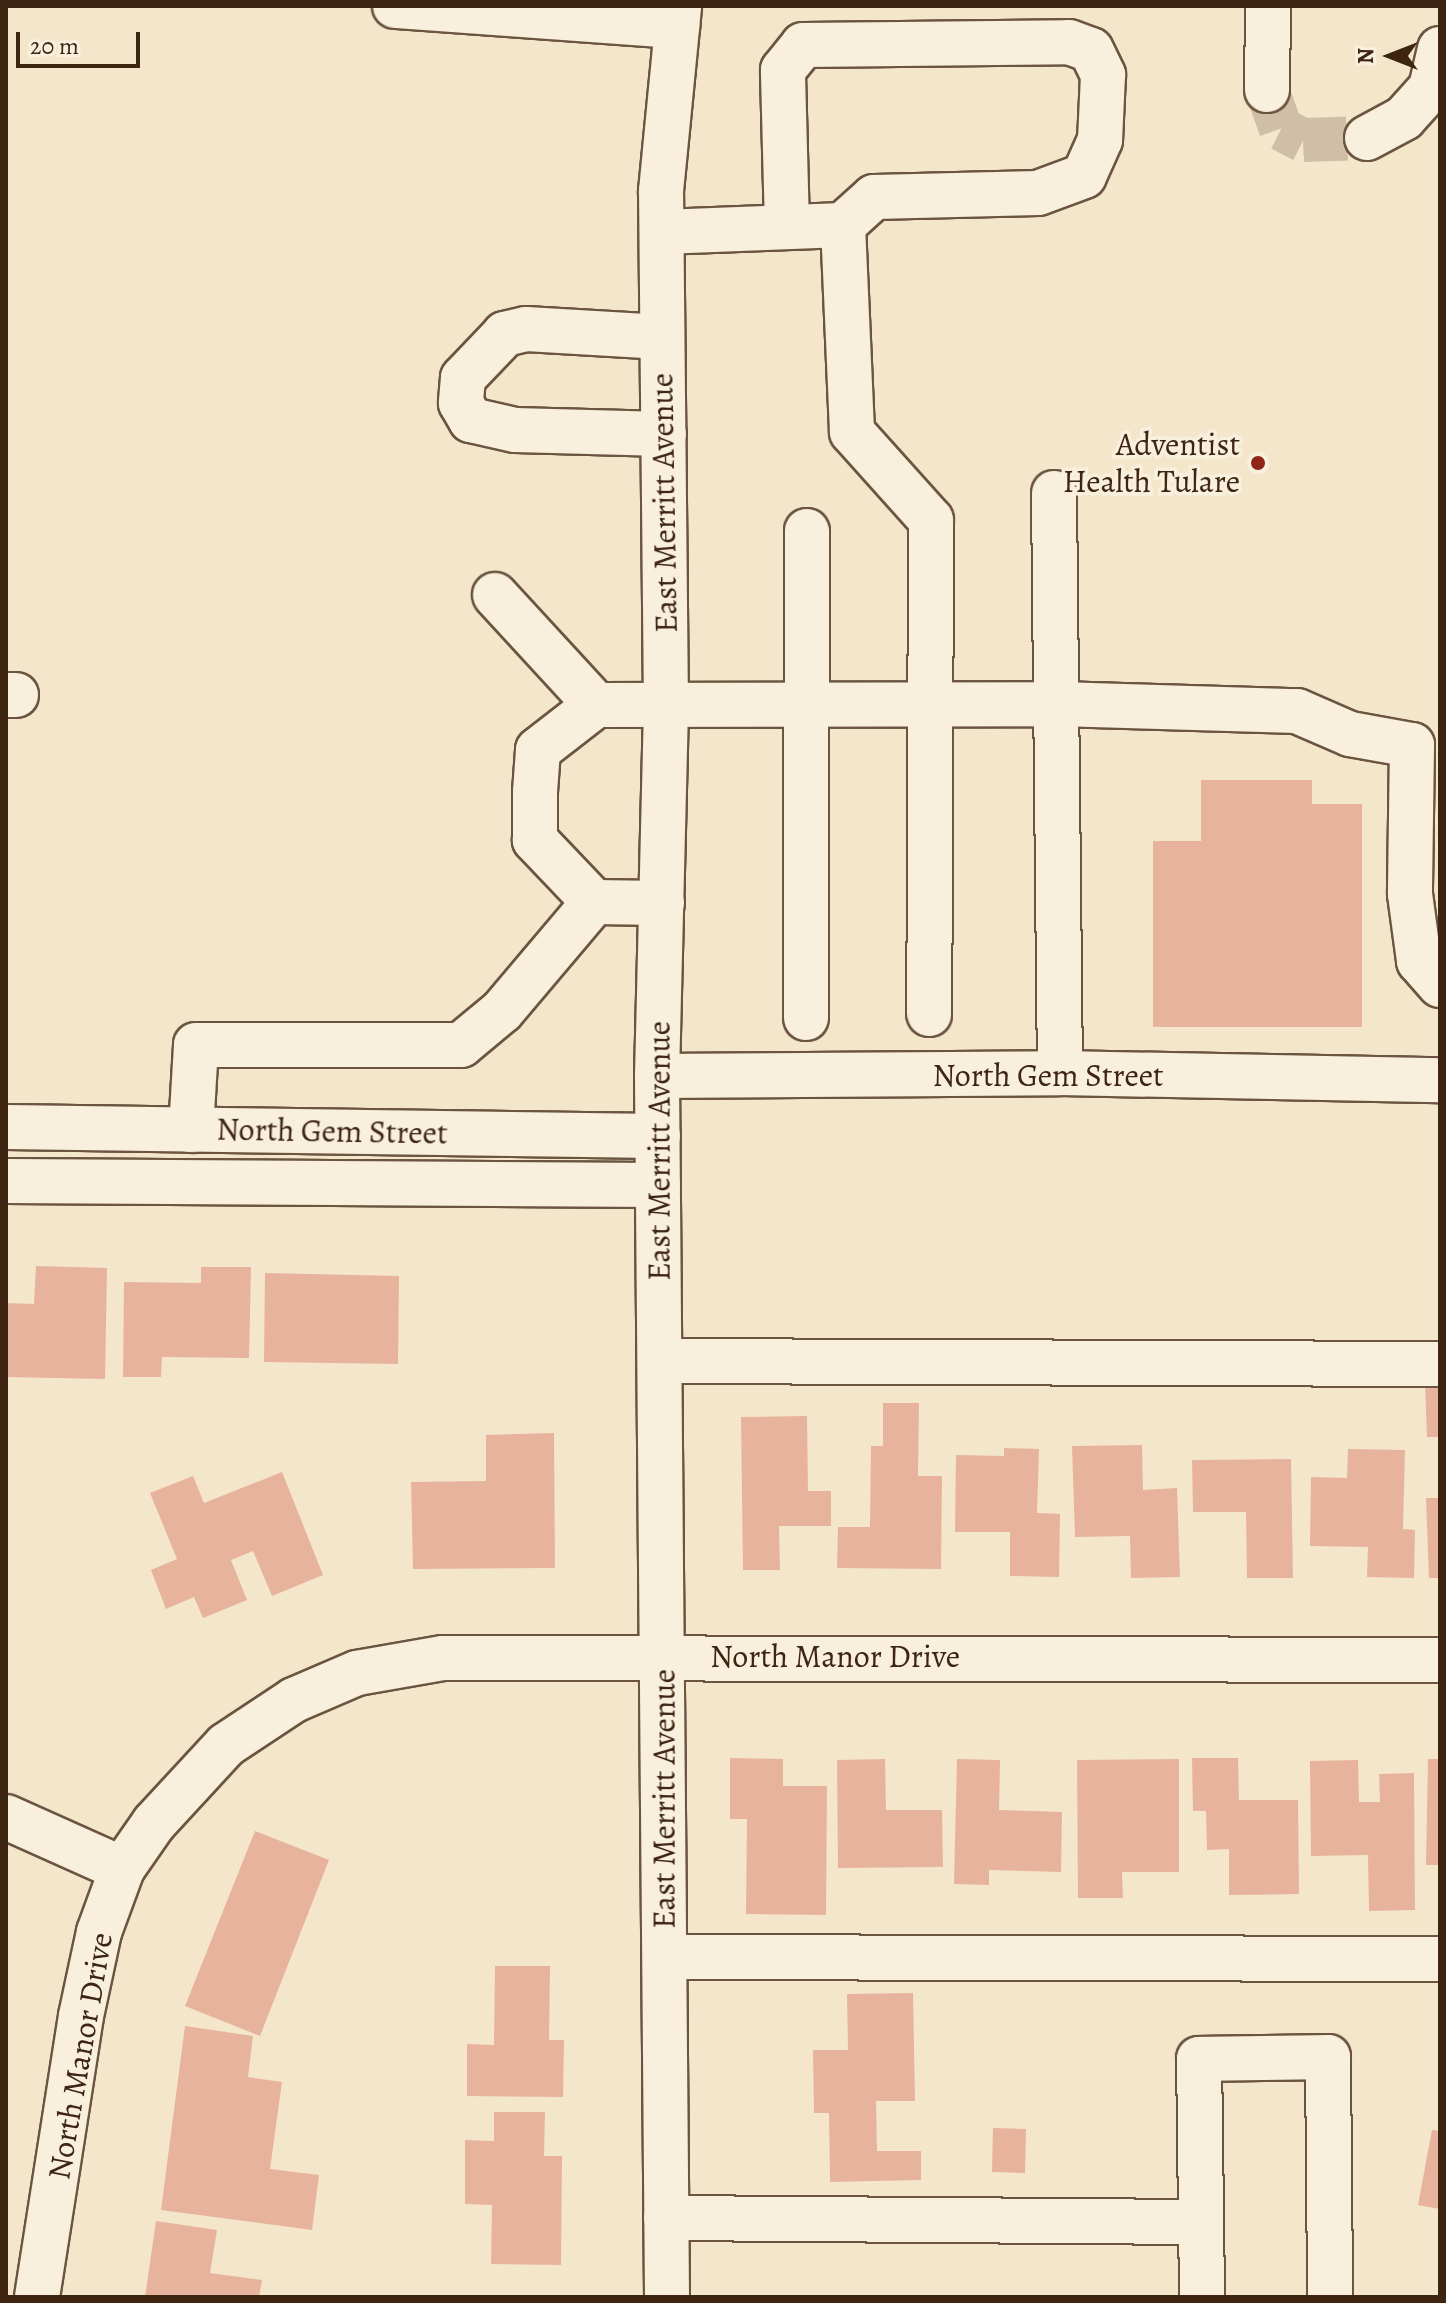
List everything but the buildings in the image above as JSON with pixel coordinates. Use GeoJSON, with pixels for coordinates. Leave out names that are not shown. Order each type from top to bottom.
{"type":"FeatureCollection","features":[{"type":"Feature","properties":{"kind":"street"},"geometry":{"type":"LineString","coordinates":[[395,6],[678,16]]}},
{"type":"Feature","properties":{"kind":"street"},"geometry":{"type":"LineString","coordinates":[[1267,90],[1268,6]]}},
{"type":"Feature","properties":{"kind":"street","name":"East Merritt Avenue"},"geometry":{"type":"LineString","coordinates":[[667,2297],[657,1076],[666,708],[662,232],[678,16]]}},
{"type":"Feature","properties":{"kind":"street"},"geometry":{"type":"LineString","coordinates":[[662,232],[843,225],[874,197],[1038,193],[1084,176],[1100,140],[1103,75],[1091,50],[1069,42],[803,45],[783,70],[787,227]]}},
{"type":"Feature","properties":{"kind":"street"},"geometry":{"type":"LineString","coordinates":[[1367,138],[1404,118],[1431,88],[1440,49]]}},
{"type":"Feature","properties":{"kind":"street"},"geometry":{"type":"LineString","coordinates":[[843,225],[852,432],[931,520],[929,1014]]}},
{"type":"Feature","properties":{"kind":"street"},"geometry":{"type":"LineString","coordinates":[[662,337],[526,329],[505,334],[463,378],[461,403],[471,420],[515,430],[664,434]]}},
{"type":"Feature","properties":{"kind":"street"},"geometry":{"type":"LineString","coordinates":[[1054,493],[1060,1073]]}},
{"type":"Feature","properties":{"kind":"street"},"geometry":{"type":"LineString","coordinates":[[806,1018],[807,531]]}},
{"type":"Feature","properties":{"kind":"street"},"geometry":{"type":"LineString","coordinates":[[495,595],[596,705]]}},
{"type":"Feature","properties":{"kind":"street"},"geometry":{"type":"LineString","coordinates":[[662,903],[594,902],[535,840],[538,750],[596,705],[932,708],[1057,704],[1297,711],[1350,734],[1412,745],[1410,894],[1433,969]]}},
{"type":"Feature","properties":{"kind":"street"},"geometry":{"type":"LineString","coordinates":[[191,1130],[196,1045],[461,1045],[502,1011],[594,902]]}},
{"type":"Feature","properties":{"kind":"street","name":"North Gem Street"},"geometry":{"type":"LineString","coordinates":[[657,1076],[1060,1073],[1440,1080]]}},
{"type":"Feature","properties":{"kind":"street","name":"North Gem Street"},"geometry":{"type":"LineString","coordinates":[[6,1127],[658,1136]]}},
{"type":"Feature","properties":{"kind":"street","name":"North Gem Street"},"geometry":{"type":"LineString","coordinates":[[6,1181],[658,1185]]}},
{"type":"Feature","properties":{"kind":"street"},"geometry":{"type":"LineString","coordinates":[[660,1361],[1440,1364]]}},
{"type":"Feature","properties":{"kind":"street","name":"North Manor Drive"},"geometry":{"type":"LineString","coordinates":[[37,2297],[81,2016],[99,1932],[122,1869],[154,1823],[226,1745],[294,1700],[357,1673],[443,1658],[663,1655],[1440,1660]]}},
{"type":"Feature","properties":{"kind":"street"},"geometry":{"type":"LineString","coordinates":[[6,1817],[122,1869]]}},
{"type":"Feature","properties":{"kind":"street"},"geometry":{"type":"LineString","coordinates":[[665,1957],[1440,1959]]}},
{"type":"Feature","properties":{"kind":"street"},"geometry":{"type":"LineString","coordinates":[[1202,2297],[1199,2059],[1328,2057],[1330,2297]]}},
{"type":"Feature","properties":{"kind":"street"},"geometry":{"type":"LineString","coordinates":[[666,2218],[1201,2222]]}},
{"type":"Feature","properties":{"kind":"tunnel"},"geometry":{"type":"LineString","coordinates":[[1267,90],[1281,129],[1303,140],[1367,138]]}},
{"type":"Feature","properties":{"kind":"place","name":"Adventist Health Tulare"},"geometry":{"type":"Point","coordinates":[1258,463]}}]}
